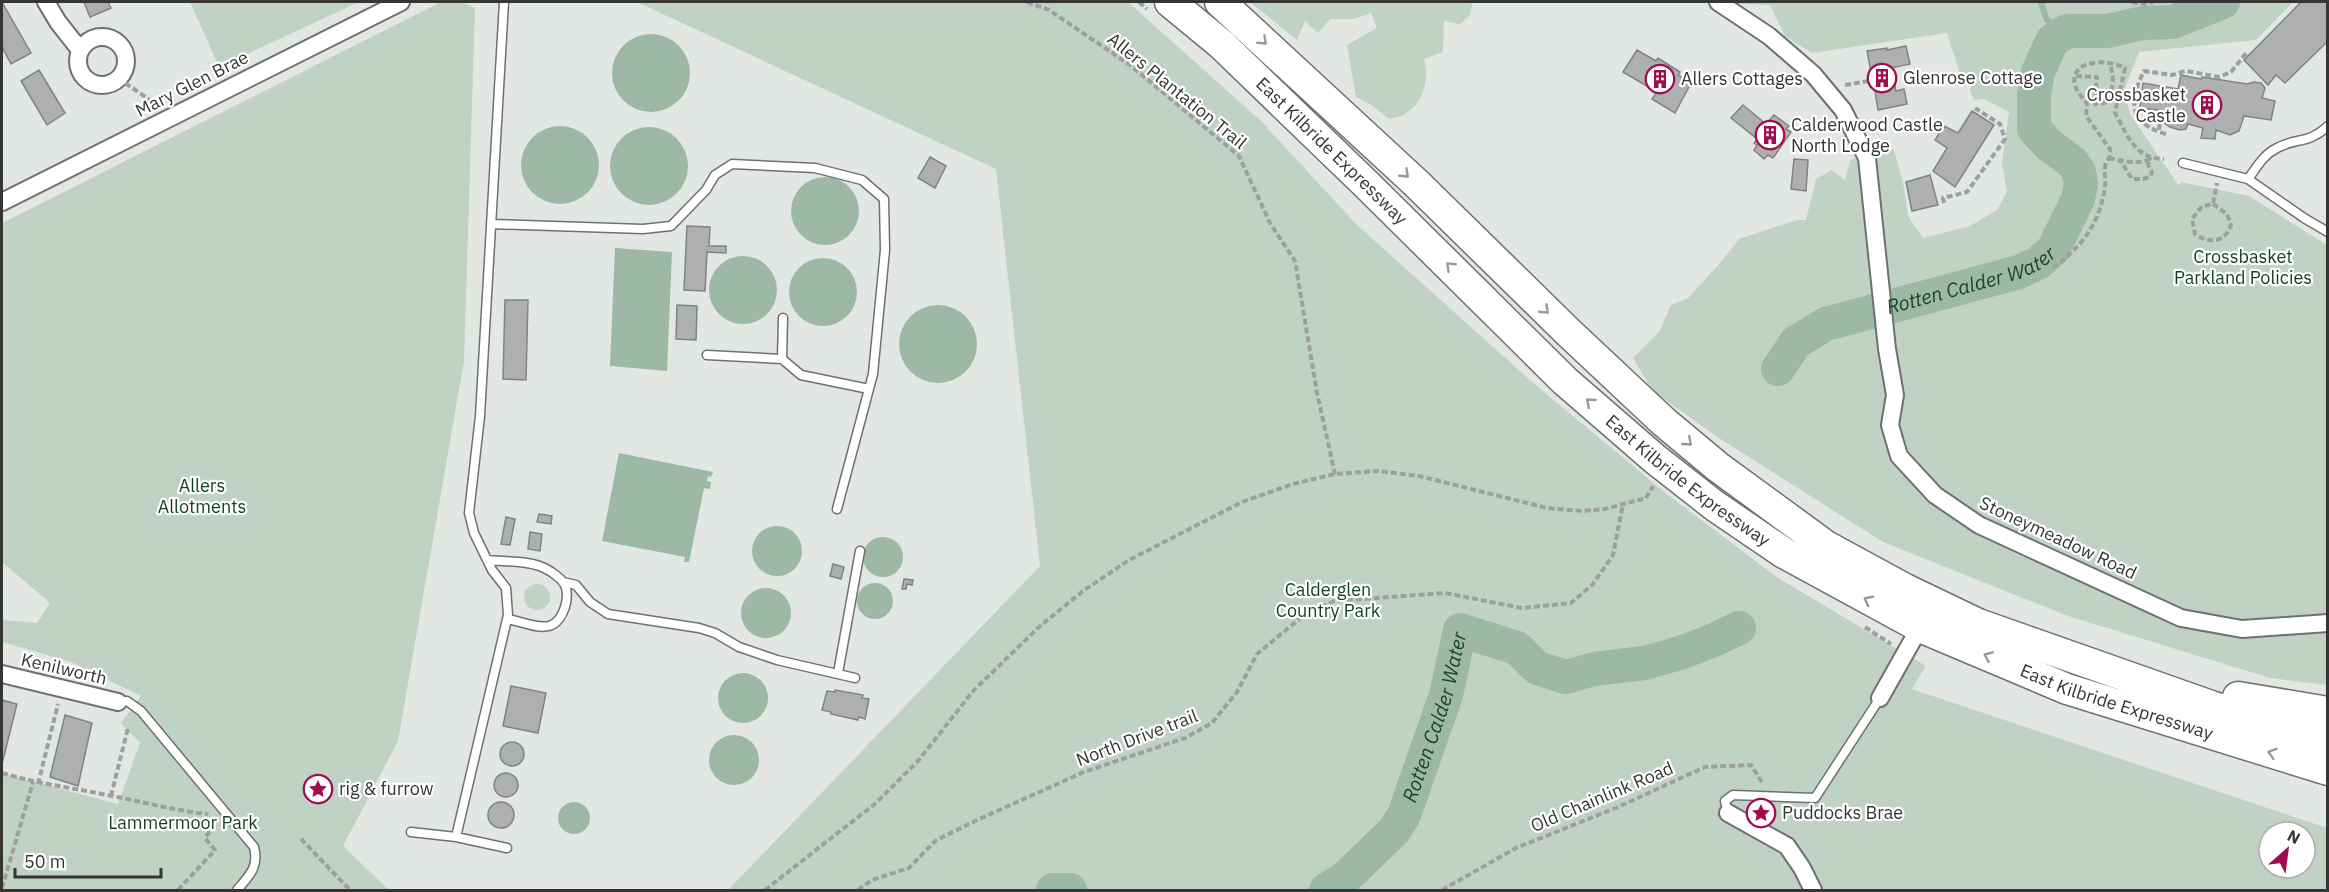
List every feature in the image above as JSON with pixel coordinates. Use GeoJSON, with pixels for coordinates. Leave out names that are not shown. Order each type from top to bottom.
{"type":"FeatureCollection","features":[{"type":"Feature","properties":{"kind":"highway","name":"East Kilbride Expressway"},"geometry":{"type":"LineString","coordinates":[[1170,2],[1221,44],[1565,381],[1655,459],[1715,506],[1784,553],[1920,627],[2067,689],[2328,770]]}},
{"type":"Feature","properties":{"kind":"highway","name":"East Kilbride Expressway"},"geometry":{"type":"LineString","coordinates":[[1220,2],[1416,183],[1575,339],[1718,467],[1826,546],[1905,590],[1978,624],[2211,706],[2328,741]]}},
{"type":"Feature","properties":{"kind":"highway"},"geometry":{"type":"LineString","coordinates":[[2126,677],[2328,712]]}},
{"type":"Feature","properties":{"kind":"street"},"geometry":{"type":"LineString","coordinates":[[46,2],[80,50]]}},
{"type":"Feature","properties":{"kind":"street","name":"Mary Glen Brae"},"geometry":{"type":"LineString","coordinates":[[2,201],[401,2]]}},
{"type":"Feature","properties":{"kind":"street","name":"Stoneymeadow Road"},"geometry":{"type":"LineString","coordinates":[[1718,2],[1769,36],[1813,74],[1843,110],[1867,158],[1887,349],[1895,395],[1890,425],[1899,456],[1935,495],[1979,525],[2181,618],[2242,629],[2328,623]]}},
{"type":"Feature","properties":{"kind":"street"},"geometry":{"type":"LineString","coordinates":[[107,38],[114,41],[120,46],[126,60],[125,68],[118,78],[109,84],[101,85],[86,79],[78,66],[80,50],[92,40],[107,38]]}},
{"type":"Feature","properties":{"kind":"street"},"geometry":{"type":"LineString","coordinates":[[1880,698],[1920,627]]}},
{"type":"Feature","properties":{"kind":"street","name":"Kenilworth"},"geometry":{"type":"LineString","coordinates":[[2,674],[118,702]]}},
{"type":"Feature","properties":{"kind":"street"},"geometry":{"type":"LineString","coordinates":[[1728,813],[1787,846],[1802,868],[1813,891]]}},
{"type":"Feature","properties":{"kind":"lane"},"geometry":{"type":"LineString","coordinates":[[456,837],[507,619],[506,588],[474,533],[469,513],[480,416],[504,2]]}},
{"type":"Feature","properties":{"kind":"lane"},"geometry":{"type":"LineString","coordinates":[[2248,179],[2269,152],[2318,135],[2328,126]]}},
{"type":"Feature","properties":{"kind":"lane"},"geometry":{"type":"LineString","coordinates":[[2183,163],[2219,170],[2248,179],[2328,232]]}},
{"type":"Feature","properties":{"kind":"lane"},"geometry":{"type":"LineString","coordinates":[[491,224],[643,229],[671,226],[706,190],[715,175],[732,164],[815,168],[862,180],[884,199],[885,250],[873,374],[837,509]]}},
{"type":"Feature","properties":{"kind":"lane"},"geometry":{"type":"LineString","coordinates":[[782,360],[783,318]]}},
{"type":"Feature","properties":{"kind":"lane"},"geometry":{"type":"LineString","coordinates":[[707,356],[782,360],[801,375],[870,389]]}},
{"type":"Feature","properties":{"kind":"lane"},"geometry":{"type":"LineString","coordinates":[[838,673],[860,551]]}},
{"type":"Feature","properties":{"kind":"lane"},"geometry":{"type":"LineString","coordinates":[[488,560],[547,569],[563,582],[576,585],[590,602],[608,614],[699,628],[715,633],[739,647],[777,660],[855,678]]}},
{"type":"Feature","properties":{"kind":"lane"},"geometry":{"type":"LineString","coordinates":[[507,619],[541,627],[552,626],[564,608],[567,594],[563,582]]}},
{"type":"Feature","properties":{"kind":"lane"},"geometry":{"type":"LineString","coordinates":[[1728,813],[1725,801],[1733,795],[1815,798],[1880,698]]}},
{"type":"Feature","properties":{"kind":"lane"},"geometry":{"type":"LineString","coordinates":[[118,702],[127,700],[141,711],[254,847],[257,860],[249,876],[237,891]]}},
{"type":"Feature","properties":{"kind":"lane"},"geometry":{"type":"LineString","coordinates":[[411,832],[456,837],[507,848]]}},
{"type":"Feature","properties":{"kind":"path","name":"Allers Plantation Trail"},"geometry":{"type":"LineString","coordinates":[[1027,2],[1049,10],[1130,65],[1239,156],[1270,223],[1295,261],[1317,393],[1335,474]]}},
{"type":"Feature","properties":{"kind":"path"},"geometry":{"type":"LineString","coordinates":[[2132,2],[2144,4],[2153,2]]}},
{"type":"Feature","properties":{"kind":"path"},"geometry":{"type":"LineString","coordinates":[[2166,134],[2148,127],[2136,117],[2133,110],[2136,92],[2144,70],[2172,75],[2185,71],[2224,76],[2231,72],[2248,51]]}},
{"type":"Feature","properties":{"kind":"path"},"geometry":{"type":"LineString","coordinates":[[2053,268],[2083,242],[2094,222],[2103,195],[2105,166],[2109,158],[2110,150],[2086,116],[2087,104],[2077,93],[2074,84],[2075,76],[2084,64],[2090,62],[2115,63],[2125,68],[2115,113],[2139,153],[2150,159]]}},
{"type":"Feature","properties":{"kind":"path"},"geometry":{"type":"LineString","coordinates":[[2087,104],[2105,103],[2109,98],[2113,71],[2109,63]]}},
{"type":"Feature","properties":{"kind":"path"},"geometry":{"type":"LineString","coordinates":[[2075,76],[2097,77],[2095,104]]}},
{"type":"Feature","properties":{"kind":"path"},"geometry":{"type":"LineString","coordinates":[[118,78],[173,116]]}},
{"type":"Feature","properties":{"kind":"path"},"geometry":{"type":"LineString","coordinates":[[1841,85],[1868,81]]}},
{"type":"Feature","properties":{"kind":"path"},"geometry":{"type":"LineString","coordinates":[[1944,203],[1943,198],[1967,192],[2005,139],[2000,124],[1975,108]]}},
{"type":"Feature","properties":{"kind":"path"},"geometry":{"type":"LineString","coordinates":[[2159,130],[2161,115]]}},
{"type":"Feature","properties":{"kind":"path"},"geometry":{"type":"LineString","coordinates":[[2109,158],[2145,161],[2164,159]]}},
{"type":"Feature","properties":{"kind":"path"},"geometry":{"type":"LineString","coordinates":[[2120,160],[2132,179],[2143,179],[2150,177],[2152,172],[2148,165],[2150,159]]}},
{"type":"Feature","properties":{"kind":"path"},"geometry":{"type":"LineString","coordinates":[[2213,204],[2219,170]]}},
{"type":"Feature","properties":{"kind":"path"},"geometry":{"type":"LineString","coordinates":[[2213,204],[2227,214],[2231,225],[2219,240],[2211,241],[2195,234],[2192,219],[2202,206],[2213,204]]}},
{"type":"Feature","properties":{"kind":"path"},"geometry":{"type":"LineString","coordinates":[[765,891],[876,803],[918,761],[974,690],[998,664],[1083,591],[1129,560],[1242,502],[1293,483],[1335,474],[1378,471],[1419,476],[1546,508],[1583,511],[1646,498],[1658,478]]}},
{"type":"Feature","properties":{"kind":"path","name":"North Drive trail"},"geometry":{"type":"LineString","coordinates":[[858,891],[872,880],[909,868],[935,842],[977,820],[1084,772],[1185,738],[1212,723],[1237,692],[1257,654],[1304,615],[1334,601],[1445,593],[1521,608],[1571,603],[1593,584],[1613,555],[1623,504]]}},
{"type":"Feature","properties":{"kind":"path"},"geometry":{"type":"LineString","coordinates":[[2,888],[62,688]]}},
{"type":"Feature","properties":{"kind":"path"},"geometry":{"type":"LineString","coordinates":[[111,796],[128,728]]}},
{"type":"Feature","properties":{"kind":"path","name":"Old Chainlink Road"},"geometry":{"type":"LineString","coordinates":[[1442,891],[1516,848],[1618,807],[1705,767],[1751,765],[1767,792]]}},
{"type":"Feature","properties":{"kind":"path"},"geometry":{"type":"LineString","coordinates":[[2,773],[35,783],[180,811],[208,814]]}},
{"type":"Feature","properties":{"kind":"path"},"geometry":{"type":"LineString","coordinates":[[178,891],[215,850],[205,838],[218,823],[202,805]]}},
{"type":"Feature","properties":{"kind":"path"},"geometry":{"type":"LineString","coordinates":[[301,839],[350,891]]}},
{"type":"Feature","properties":{"kind":"green space"},"geometry":{"type":"Polygon","coordinates":[[[190,2],[359,2],[219,67],[190,2]]]}},
{"type":"Feature","properties":{"kind":"green space"},"geometry":{"type":"Polygon","coordinates":[[[441,2],[461,2],[475,8],[464,361],[398,741],[343,846],[389,890],[2,890],[2,773],[118,804],[140,743],[121,723],[141,696],[71,662],[2,642],[2,620],[37,623],[50,603],[2,562],[2,223],[441,2]]]}},
{"type":"Feature","properties":{"kind":"green space","name":"Calderglen Country Park"},"geometry":{"type":"Polygon","coordinates":[[[637,2],[1128,2],[1261,121],[1356,224],[1532,382],[1663,491],[1778,578],[1926,666],[1912,689],[2303,820],[2257,820],[2257,880],[2317,880],[2317,825],[2327,828],[2327,890],[728,890],[1040,566],[996,169],[637,2]]]}},
{"type":"Feature","properties":{"kind":"green space"},"geometry":{"type":"Polygon","coordinates":[[[1250,2],[1473,2],[1470,15],[1460,24],[1444,21],[1443,52],[1424,59],[1426,81],[1422,95],[1414,107],[1402,115],[1389,119],[1373,106],[1356,97],[1347,45],[1377,28],[1371,13],[1354,19],[1330,19],[1318,33],[1305,21],[1297,40],[1250,2]]]}},
{"type":"Feature","properties":{"kind":"green space","name":"Crossbasket Parkland Policies"},"geometry":{"type":"Polygon","coordinates":[[[1734,2],[2293,2],[2256,40],[2139,52],[2124,90],[2130,114],[2179,186],[2181,182],[2249,196],[2327,245],[2327,685],[2270,678],[2068,616],[1883,542],[1719,438],[1653,391],[1633,358],[1659,332],[1671,305],[1688,298],[1739,239],[1797,220],[1806,220],[1816,179],[1832,170],[1845,180],[1850,161],[1872,148],[1894,150],[1903,182],[1908,216],[1923,238],[1970,226],[1997,210],[2007,192],[2002,163],[2009,112],[1984,99],[1974,100],[1970,91],[1972,77],[1960,74],[1947,33],[1812,53],[1785,36],[1770,5],[1734,2]]]}},
{"type":"Feature","properties":{"kind":"green space"},"geometry":{"type":"Polygon","coordinates":[[[537,584],[546,588],[550,597],[546,606],[537,610],[528,606],[524,597],[528,588],[537,584]]]}},
{"type":"Feature","properties":{"kind":"shaded area"},"geometry":{"type":"Polygon","coordinates":[[[643,34],[659,34],[673,40],[684,51],[690,65],[690,81],[684,95],[673,106],[659,112],[643,112],[629,106],[618,95],[612,81],[612,65],[618,51],[629,40],[643,34]]]}},
{"type":"Feature","properties":{"kind":"shaded area"},"geometry":{"type":"Polygon","coordinates":[[[552,126],[568,126],[582,132],[593,143],[599,157],[599,173],[593,187],[582,198],[568,204],[552,204],[538,198],[527,187],[521,173],[521,157],[527,143],[538,132],[552,126]]]}},
{"type":"Feature","properties":{"kind":"shaded area"},"geometry":{"type":"Polygon","coordinates":[[[641,127],[657,127],[671,133],[682,144],[688,158],[688,174],[682,188],[671,199],[657,205],[641,205],[627,199],[616,188],[610,174],[610,158],[616,144],[627,133],[641,127]]]}},
{"type":"Feature","properties":{"kind":"shaded area"},"geometry":{"type":"Polygon","coordinates":[[[825,177],[838,180],[849,187],[856,198],[859,211],[856,224],[849,235],[838,242],[825,245],[812,242],[801,235],[794,224],[791,211],[794,198],[801,187],[812,180],[825,177]]]}},
{"type":"Feature","properties":{"kind":"shaded area"},"geometry":{"type":"Polygon","coordinates":[[[615,248],[672,252],[667,371],[610,366],[615,248]]]}},
{"type":"Feature","properties":{"kind":"shaded area"},"geometry":{"type":"Polygon","coordinates":[[[743,256],[756,259],[767,266],[774,277],[777,290],[774,303],[767,314],[756,321],[743,324],[730,321],[719,314],[712,303],[709,290],[712,277],[719,266],[730,259],[743,256]]]}},
{"type":"Feature","properties":{"kind":"shaded area"},"geometry":{"type":"Polygon","coordinates":[[[823,258],[836,261],[847,268],[854,279],[857,292],[854,305],[847,316],[836,323],[823,326],[810,323],[799,316],[792,305],[789,292],[792,279],[799,268],[810,261],[823,258]]]}},
{"type":"Feature","properties":{"kind":"shaded area"},"geometry":{"type":"Polygon","coordinates":[[[930,305],[946,305],[960,311],[971,322],[977,336],[977,352],[971,366],[960,377],[946,383],[930,383],[916,377],[905,366],[899,352],[899,336],[905,322],[916,311],[930,305]]]}},
{"type":"Feature","properties":{"kind":"shaded area"},"geometry":{"type":"Polygon","coordinates":[[[619,453],[713,472],[711,477],[708,476],[707,481],[711,482],[710,489],[704,488],[689,562],[684,562],[685,557],[602,541],[619,453]]]}},
{"type":"Feature","properties":{"kind":"shaded area"},"geometry":{"type":"Polygon","coordinates":[[[777,526],[795,533],[802,551],[795,569],[777,576],[759,569],[752,551],[759,533],[777,526]]]}},
{"type":"Feature","properties":{"kind":"shaded area"},"geometry":{"type":"Polygon","coordinates":[[[883,537],[891,538],[897,543],[902,549],[902,565],[897,571],[891,576],[883,577],[875,576],[869,571],[864,565],[863,557],[864,549],[869,543],[875,538],[883,537]]]}},
{"type":"Feature","properties":{"kind":"shaded area"},"geometry":{"type":"Polygon","coordinates":[[[875,583],[888,588],[893,601],[888,614],[875,619],[862,614],[857,601],[862,588],[875,583]]]}},
{"type":"Feature","properties":{"kind":"shaded area"},"geometry":{"type":"Polygon","coordinates":[[[766,588],[784,595],[791,613],[784,631],[766,638],[748,631],[741,613],[748,595],[766,588]]]}},
{"type":"Feature","properties":{"kind":"shaded area"},"geometry":{"type":"Polygon","coordinates":[[[743,673],[761,680],[768,698],[761,716],[743,723],[725,716],[718,698],[725,680],[743,673]]]}},
{"type":"Feature","properties":{"kind":"shaded area"},"geometry":{"type":"Polygon","coordinates":[[[734,735],[752,742],[759,760],[752,778],[734,785],[716,778],[709,760],[716,742],[734,735]]]}},
{"type":"Feature","properties":{"kind":"shaded area"},"geometry":{"type":"Polygon","coordinates":[[[574,802],[585,807],[590,818],[585,829],[574,834],[563,829],[558,818],[563,807],[574,802]]]}},
{"type":"Feature","properties":{"kind":"building"},"geometry":{"type":"Polygon","coordinates":[[[2,2],[31,53],[11,64],[2,47],[2,2]]]}},
{"type":"Feature","properties":{"kind":"building"},"geometry":{"type":"Polygon","coordinates":[[[84,2],[108,2],[111,8],[90,17],[84,2]]]}},
{"type":"Feature","properties":{"kind":"building"},"geometry":{"type":"Polygon","coordinates":[[[2301,2],[2328,2],[2328,41],[2285,83],[2276,75],[2268,85],[2244,60],[2301,2]]]}},
{"type":"Feature","properties":{"kind":"building","name":"Glenrose Cottage"},"geometry":{"type":"Polygon","coordinates":[[[1906,46],[1910,64],[1891,68],[1896,91],[1904,89],[1907,104],[1878,110],[1874,84],[1870,85],[1869,79],[1872,78],[1867,51],[1906,46]]]}},
{"type":"Feature","properties":{"kind":"building","name":"Allers Cottages"},"geometry":{"type":"Polygon","coordinates":[[[1637,50],[1656,61],[1658,58],[1680,72],[1678,75],[1691,83],[1675,113],[1652,99],[1657,92],[1623,72],[1637,50]]]}},
{"type":"Feature","properties":{"kind":"building"},"geometry":{"type":"Polygon","coordinates":[[[39,70],[65,113],[47,125],[21,81],[39,70]]]}},
{"type":"Feature","properties":{"kind":"building","name":"Crossbasket Castle"},"geometry":{"type":"Polygon","coordinates":[[[2181,75],[2247,84],[2261,83],[2265,88],[2262,98],[2275,101],[2271,120],[2244,116],[2239,131],[2230,135],[2216,130],[2215,139],[2201,138],[2203,128],[2188,124],[2186,129],[2180,130],[2170,127],[2164,123],[2164,111],[2140,108],[2143,83],[2178,89],[2181,75]]]}},
{"type":"Feature","properties":{"kind":"building","name":"Calderwood Castle North Lodge"},"geometry":{"type":"Polygon","coordinates":[[[1743,105],[1766,124],[1774,115],[1789,126],[1786,129],[1791,132],[1773,158],[1768,155],[1764,159],[1754,150],[1757,145],[1754,143],[1757,139],[1731,118],[1743,105]]]}},
{"type":"Feature","properties":{"kind":"building"},"geometry":{"type":"Polygon","coordinates":[[[1972,111],[1994,125],[1955,187],[1933,171],[1947,148],[1935,140],[1944,126],[1958,133],[1972,111]]]}},
{"type":"Feature","properties":{"kind":"building"},"geometry":{"type":"Polygon","coordinates":[[[930,157],[946,166],[935,188],[918,178],[930,157]]]}},
{"type":"Feature","properties":{"kind":"building"},"geometry":{"type":"Polygon","coordinates":[[[1794,159],[1808,160],[1806,191],[1791,189],[1794,159]]]}},
{"type":"Feature","properties":{"kind":"building"},"geometry":{"type":"Polygon","coordinates":[[[1930,175],[1938,205],[1912,211],[1906,182],[1930,175]]]}},
{"type":"Feature","properties":{"kind":"building"},"geometry":{"type":"Polygon","coordinates":[[[687,226],[710,227],[709,246],[726,246],[726,253],[707,252],[705,291],[684,290],[687,226]]]}},
{"type":"Feature","properties":{"kind":"building"},"geometry":{"type":"Polygon","coordinates":[[[505,300],[528,300],[526,380],[503,379],[505,300]]]}},
{"type":"Feature","properties":{"kind":"building"},"geometry":{"type":"Polygon","coordinates":[[[677,305],[697,306],[696,340],[676,339],[677,305]]]}},
{"type":"Feature","properties":{"kind":"building"},"geometry":{"type":"Polygon","coordinates":[[[539,514],[552,516],[551,524],[537,522],[539,514]]]}},
{"type":"Feature","properties":{"kind":"building"},"geometry":{"type":"Polygon","coordinates":[[[506,517],[515,519],[510,545],[501,544],[506,517]]]}},
{"type":"Feature","properties":{"kind":"building"},"geometry":{"type":"Polygon","coordinates":[[[530,532],[542,534],[540,551],[528,549],[530,532]]]}},
{"type":"Feature","properties":{"kind":"building"},"geometry":{"type":"Polygon","coordinates":[[[833,564],[844,567],[841,579],[830,576],[833,564]]]}},
{"type":"Feature","properties":{"kind":"building"},"geometry":{"type":"Polygon","coordinates":[[[904,579],[913,580],[912,585],[907,584],[906,589],[902,589],[904,579]]]}},
{"type":"Feature","properties":{"kind":"building"},"geometry":{"type":"Polygon","coordinates":[[[511,686],[546,693],[538,733],[503,726],[511,686]]]}},
{"type":"Feature","properties":{"kind":"building"},"geometry":{"type":"Polygon","coordinates":[[[835,690],[863,695],[862,698],[869,699],[865,719],[859,717],[858,720],[822,710],[827,691],[835,692],[835,690]]]}},
{"type":"Feature","properties":{"kind":"building"},"geometry":{"type":"Polygon","coordinates":[[[2,700],[17,704],[2,764],[2,700]]]}},
{"type":"Feature","properties":{"kind":"building"},"geometry":{"type":"Polygon","coordinates":[[[65,715],[92,723],[78,786],[50,777],[65,715]]]}},
{"type":"Feature","properties":{"kind":"building"},"geometry":{"type":"Polygon","coordinates":[[[512,742],[520,746],[524,754],[520,762],[512,766],[504,762],[500,754],[504,746],[512,742]]]}},
{"type":"Feature","properties":{"kind":"building"},"geometry":{"type":"Polygon","coordinates":[[[506,773],[514,777],[518,785],[514,793],[506,797],[498,793],[494,785],[498,777],[506,773]]]}},
{"type":"Feature","properties":{"kind":"building"},"geometry":{"type":"Polygon","coordinates":[[[501,802],[510,806],[514,815],[510,824],[501,828],[492,824],[488,815],[492,806],[501,802]]]}},
{"type":"Feature","properties":{"kind":"waterway"},"geometry":{"type":"LineString","coordinates":[[2041,2],[2047,20],[2067,31]]}},
{"type":"Feature","properties":{"kind":"waterway","name":"Rotten Calder Water"},"geometry":{"type":"LineString","coordinates":[[1778,369],[1796,342],[1826,324],[2019,272],[2038,263],[2053,250],[2078,199],[2081,184],[2079,172],[2072,162],[2049,145],[2034,129],[2034,94],[2038,72],[2052,41],[2067,31],[2108,31],[2142,23],[2173,22],[2223,2]]}},
{"type":"Feature","properties":{"kind":"waterway","name":"Rotten Calder Water"},"geometry":{"type":"LineString","coordinates":[[1326,890],[1345,878],[1394,831],[1404,815],[1446,695],[1460,630],[1517,648],[1537,668],[1566,677],[1594,669],[1645,663],[1683,652],[1739,628]]}},
{"type":"Feature","properties":{"kind":"waterway","name":"Rotten Calder Water"},"geometry":{"type":"LineString","coordinates":[[1053,890],[1070,890]]}},
{"type":"Feature","properties":{"kind":"place","name":"Glenrose Cottage"},"geometry":{"type":"Point","coordinates":[1882,78]}},
{"type":"Feature","properties":{"kind":"place","name":"Allers Cottages"},"geometry":{"type":"Point","coordinates":[1660,79]}},
{"type":"Feature","properties":{"kind":"place","name":"Crossbasket Castle"},"geometry":{"type":"Point","coordinates":[2207,105]}},
{"type":"Feature","properties":{"kind":"place","name":"Calderwood Castle North Lodge"},"geometry":{"type":"Point","coordinates":[1770,135]}},
{"type":"Feature","properties":{"kind":"place","name":"rig & furrow"},"geometry":{"type":"Point","coordinates":[318,789]}},
{"type":"Feature","properties":{"kind":"place","name":"Puddocks Brae"},"geometry":{"type":"Point","coordinates":[1761,813]}},
{"type":"Feature","properties":{"kind":"park label","name":"Allers Allotments"},"geometry":{"type":"Point","coordinates":[202,496]}},
{"type":"Feature","properties":{"kind":"park label","name":"Lammermoor Park"},"geometry":{"type":"Point","coordinates":[183,823]}}]}
